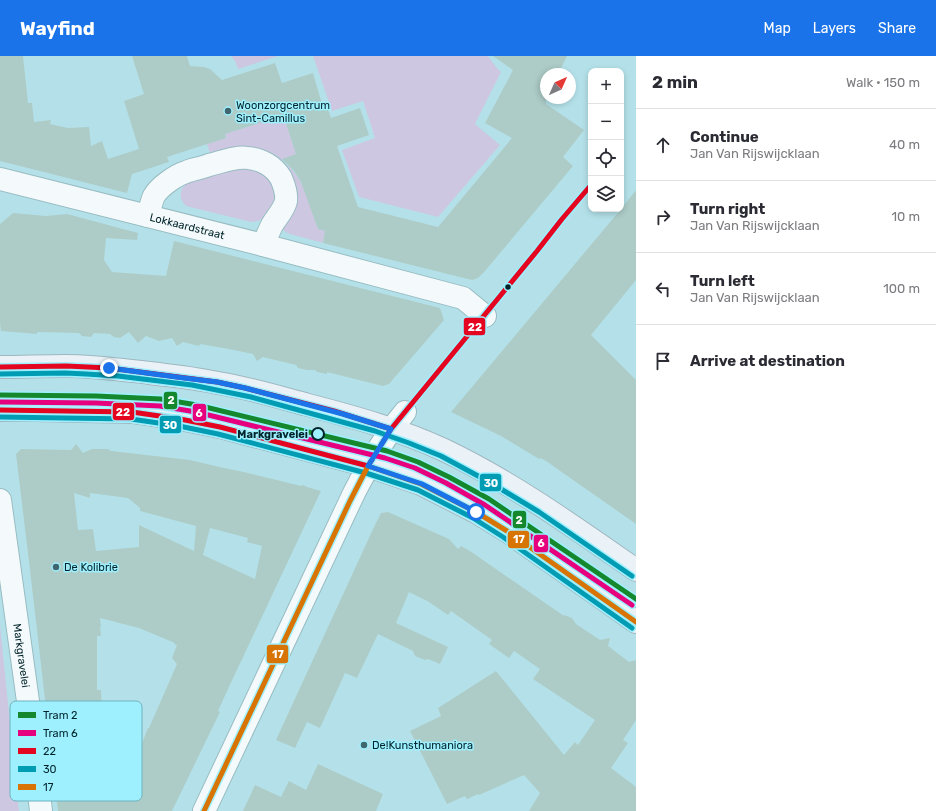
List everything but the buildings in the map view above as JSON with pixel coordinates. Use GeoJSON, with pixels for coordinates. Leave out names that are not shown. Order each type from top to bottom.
{"type":"FeatureCollection","features":[{"type":"Feature","properties":{"kind":"main road"},"geometry":{"type":"LineString","coordinates":[[0,367],[66,366],[109,368],[217,382],[339,412],[391,429],[444,450],[504,482],[564,520],[636,570]]}},
{"type":"Feature","properties":{"kind":"main road"},"geometry":{"type":"LineString","coordinates":[[0,410],[132,412],[180,419],[220,427],[368,466],[422,484],[476,512],[507,531],[636,622]]}},
{"type":"Feature","properties":{"kind":"street"},"geometry":{"type":"LineString","coordinates":[[148,216],[154,196],[166,184],[185,172],[239,157],[257,159],[274,168],[280,175],[286,193],[286,202],[271,227],[263,245]]}},
{"type":"Feature","properties":{"kind":"street","name":"Lokkaardstraat"},"geometry":{"type":"LineString","coordinates":[[0,179],[263,245],[463,298],[485,316]]}},
{"type":"Feature","properties":{"kind":"street"},"geometry":{"type":"LineString","coordinates":[[204,811],[350,501],[368,466],[391,429],[405,412]]}},
{"type":"Feature","properties":{"kind":"street","name":"Markgravelei"},"geometry":{"type":"LineString","coordinates":[[0,500],[28,701]]}},
{"type":"Feature","properties":{"kind":"street","name":"Markgravelei"},"geometry":{"type":"LineString","coordinates":[[40,801],[41,811]]}},
{"type":"Feature","properties":{"kind":"shaded area"},"geometry":{"type":"Polygon","coordinates":[[[231,56],[278,56],[238,69],[231,56]]]}},
{"type":"Feature","properties":{"kind":"shaded area"},"geometry":{"type":"Polygon","coordinates":[[[313,56],[488,56],[501,72],[475,124],[500,145],[438,217],[359,197],[342,150],[375,138],[363,101],[332,111],[313,56]]]}},
{"type":"Feature","properties":{"kind":"shaded area"},"geometry":{"type":"Polygon","coordinates":[[[282,116],[283,118],[284,117],[296,154],[282,161],[290,167],[301,183],[309,201],[318,229],[325,231],[323,243],[289,234],[283,229],[282,221],[288,170],[279,158],[271,153],[254,149],[237,150],[211,156],[207,144],[226,138],[225,134],[282,116]]]}},
{"type":"Feature","properties":{"kind":"shaded area"},"geometry":{"type":"Polygon","coordinates":[[[242,164],[268,172],[277,201],[264,218],[251,222],[186,206],[183,203],[180,194],[182,188],[187,182],[242,164]]]}},
{"type":"Feature","properties":{"kind":"shaded area"},"geometry":{"type":"Polygon","coordinates":[[[0,624],[10,723],[10,801],[18,801],[19,811],[0,811],[0,624]]]}},
{"type":"Feature","properties":{"kind":"tram line","name":"2"},"geometry":{"type":"LineString","coordinates":[[0,395],[96,396],[161,399],[197,405],[387,451],[418,462],[489,499],[636,599]]}},
{"type":"Feature","properties":{"kind":"tram line","name":"6"},"geometry":{"type":"LineString","coordinates":[[0,402],[96,403],[160,406],[196,412],[385,458],[415,468],[446,483],[485,505],[632,605]]}},
{"type":"Feature","properties":{"kind":"transit line","name":"22"},"geometry":{"type":"LineString","coordinates":[[0,410],[132,412],[180,419],[220,427],[368,466],[391,429],[588,189]]}},
{"type":"Feature","properties":{"kind":"transit line","name":"22"},"geometry":{"type":"LineString","coordinates":[[0,367],[66,366],[109,368],[217,382],[334,411],[391,429]]}},
{"type":"Feature","properties":{"kind":"transit line","name":"30"},"geometry":{"type":"LineString","coordinates":[[0,374],[86,374],[118,376],[192,385],[251,397],[375,431],[441,456],[491,483],[539,512],[632,576]]}},
{"type":"Feature","properties":{"kind":"transit line","name":"30"},"geometry":{"type":"LineString","coordinates":[[0,417],[131,419],[179,426],[218,434],[366,473],[418,490],[473,518],[503,537],[632,628]]}},
{"type":"Feature","properties":{"kind":"transit line","name":"17"},"geometry":{"type":"LineString","coordinates":[[204,811],[350,501],[368,466],[421,484],[476,512],[507,531],[636,622]]}},
{"type":"Feature","properties":{"kind":"place","name":"Woonzorgcentrum Sint-Camillus"},"geometry":{"type":"Point","coordinates":[228,111]}},
{"type":"Feature","properties":{"kind":"place","name":"Markgravelei"},"geometry":{"type":"Point","coordinates":[318,434]}},
{"type":"Feature","properties":{"kind":"place","name":"De Kolibrie"},"geometry":{"type":"Point","coordinates":[56,567]}},
{"type":"Feature","properties":{"kind":"place","name":"De!Kunsthumaniora"},"geometry":{"type":"Point","coordinates":[364,745]}},
{"type":"Feature","properties":{"kind":"route"},"geometry":{"type":"LineString","coordinates":[[109,368],[217,382],[245,388],[343,414],[391,429],[368,466],[422,484],[476,512]]}}]}
